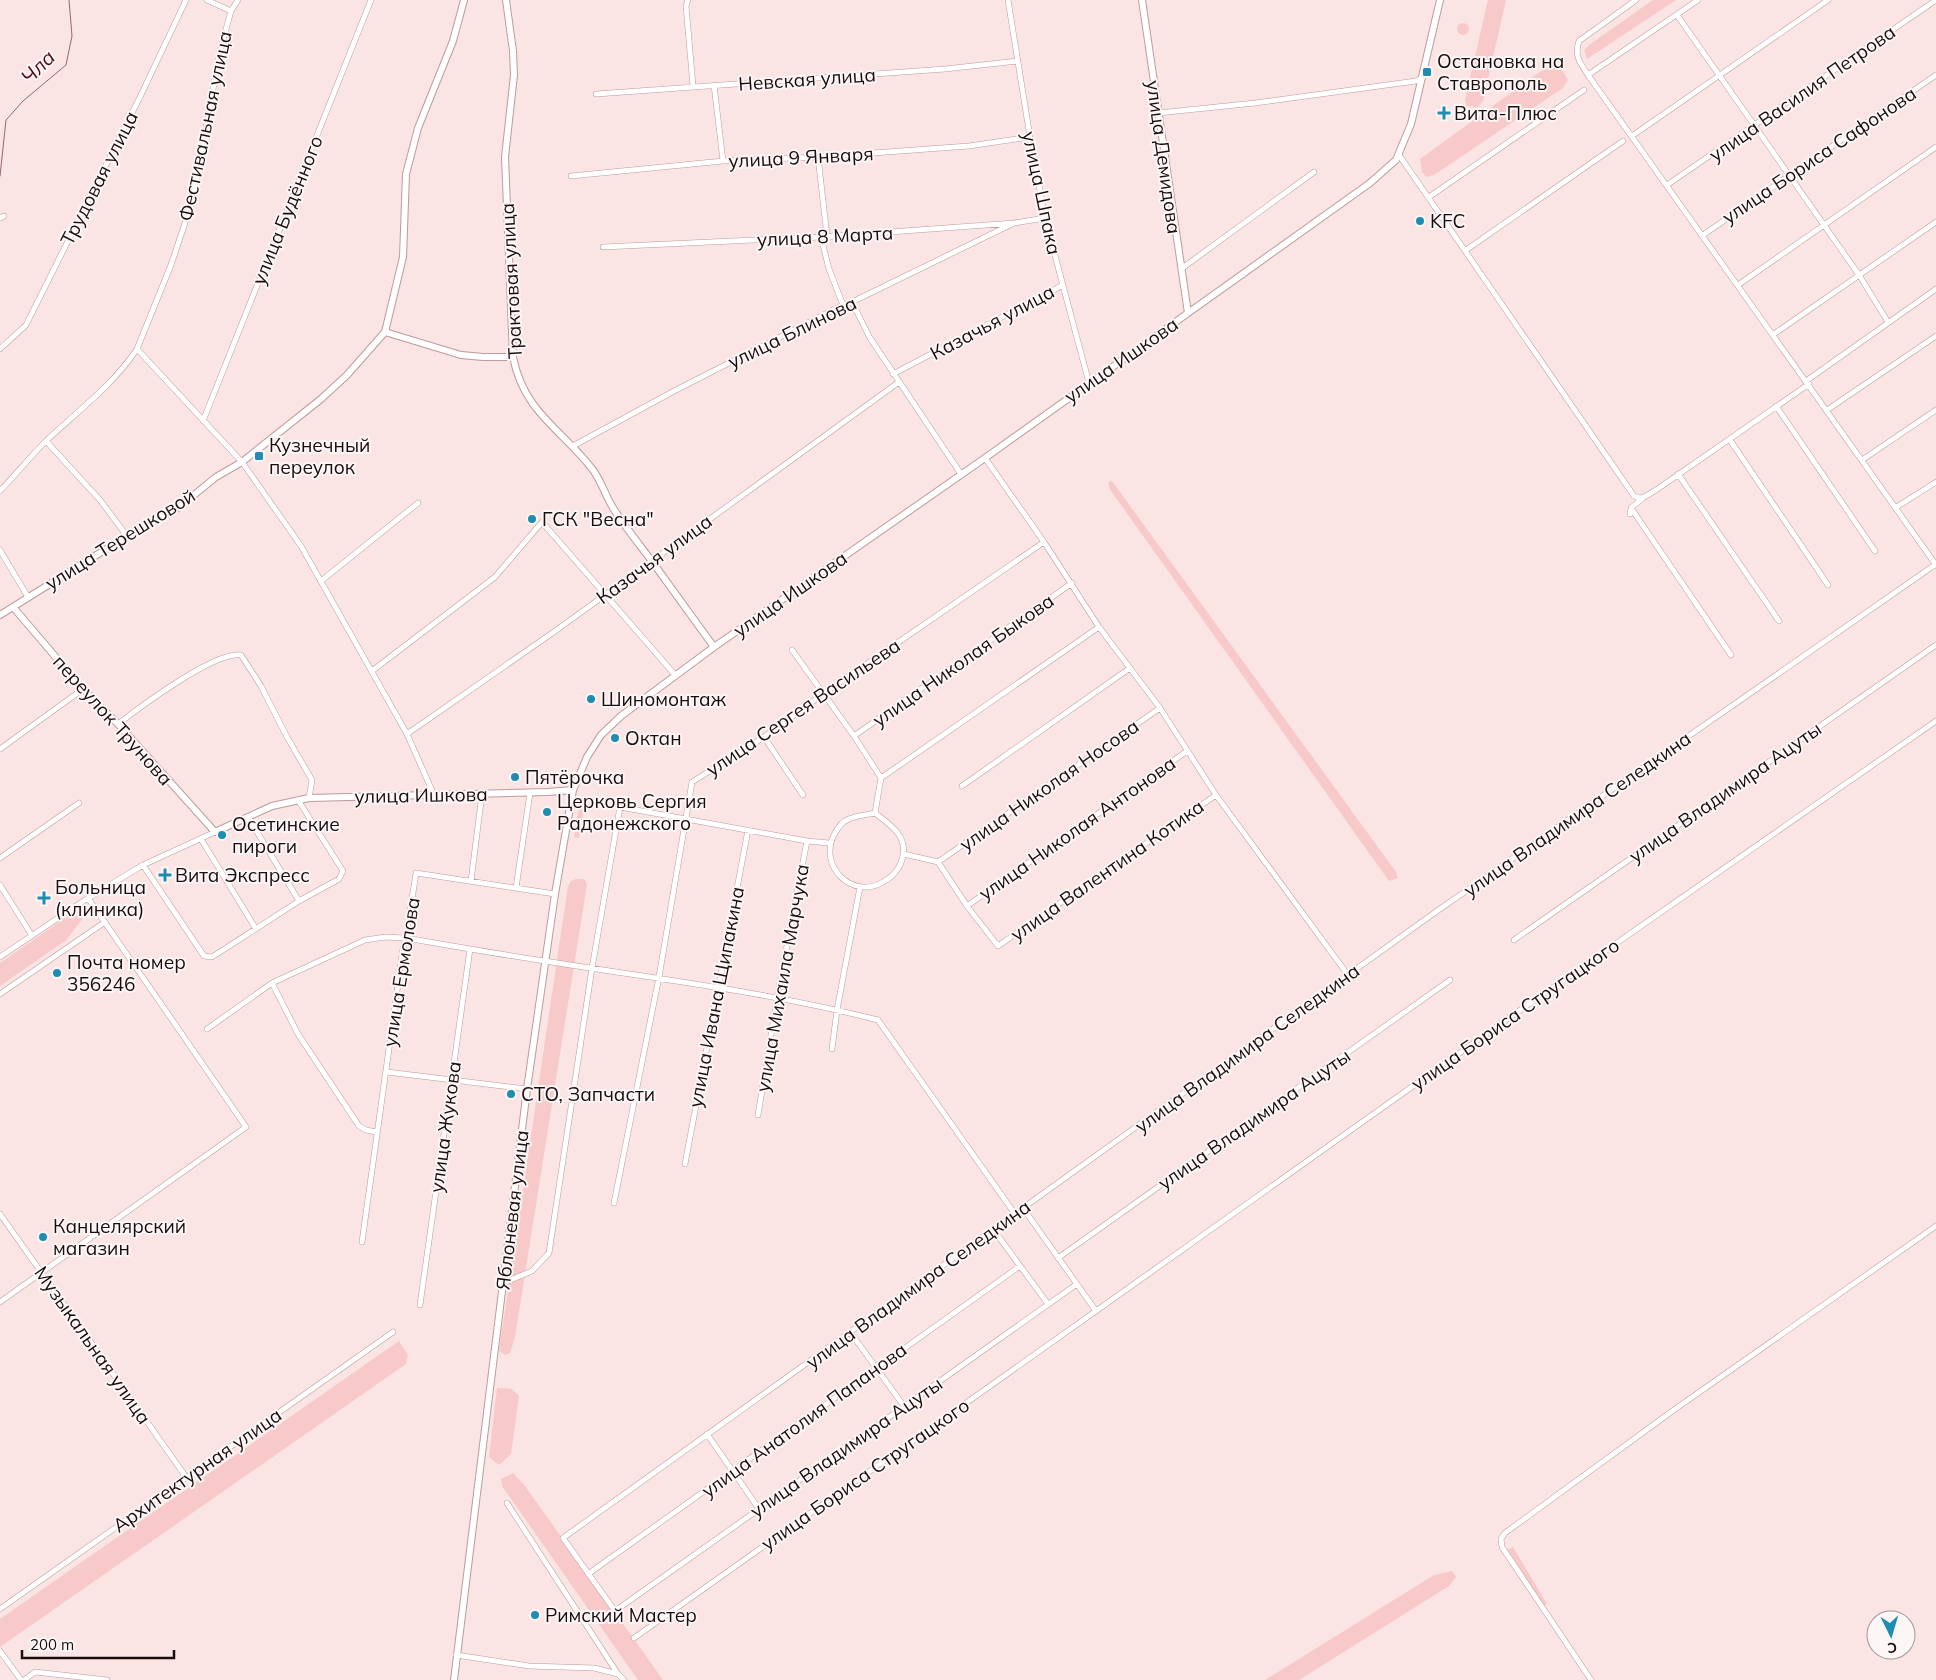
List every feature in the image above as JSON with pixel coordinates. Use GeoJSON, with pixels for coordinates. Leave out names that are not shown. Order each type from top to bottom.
{"type":"FeatureCollection","features":[{"type":"Feature","properties":{"kind":"street","name":"Трудовая улица"},"geometry":{"type":"LineString","coordinates":[[0,348],[26,324],[186,0]]}},
{"type":"Feature","properties":{"kind":"street"},"geometry":{"type":"LineString","coordinates":[[207,0],[230,11]]}},
{"type":"Feature","properties":{"kind":"street","name":"Фестивальная улица"},"geometry":{"type":"LineString","coordinates":[[0,491],[46,441],[98,394],[138,349],[171,266],[193,199],[220,51],[230,11],[238,0]]}},
{"type":"Feature","properties":{"kind":"street","name":"улица Будённого"},"geometry":{"type":"LineString","coordinates":[[203,421],[371,0]]}},
{"type":"Feature","properties":{"kind":"street","name":"улица Терешковой"},"geometry":{"type":"LineString","coordinates":[[0,615],[128,536],[178,508],[216,477],[242,462],[349,373],[385,332],[403,257],[406,174],[418,128],[453,41],[464,0]]}},
{"type":"Feature","properties":{"kind":"street","name":"Трактовая улица"},"geometry":{"type":"LineString","coordinates":[[506,0],[514,75],[506,157],[513,356],[522,384],[538,412],[552,428],[573,446],[594,472],[614,510],[714,647]]}},
{"type":"Feature","properties":{"kind":"street"},"geometry":{"type":"LineString","coordinates":[[688,0],[686,6],[692,86]]}},
{"type":"Feature","properties":{"kind":"street","name":"улица Шпака"},"geometry":{"type":"LineString","coordinates":[[1008,0],[1045,218],[1089,383]]}},
{"type":"Feature","properties":{"kind":"street","name":"улица Демидова"},"geometry":{"type":"LineString","coordinates":[[1142,0],[1188,313]]}},
{"type":"Feature","properties":{"kind":"street","name":"улица Ишкова"},"geometry":{"type":"LineString","coordinates":[[0,957],[31,934],[143,865],[272,806],[309,798],[573,790],[587,756],[601,735],[621,716],[714,647],[985,458],[1370,183],[1391,166],[1399,155],[1411,124],[1439,0]]}},
{"type":"Feature","properties":{"kind":"street"},"geometry":{"type":"LineString","coordinates":[[1636,0],[1579,41],[1576,48],[1577,57],[1936,564]]}},
{"type":"Feature","properties":{"kind":"street"},"geometry":{"type":"LineString","coordinates":[[1588,75],[1698,0]]}},
{"type":"Feature","properties":{"kind":"street"},"geometry":{"type":"LineString","coordinates":[[1632,136],[1828,0]]}},
{"type":"Feature","properties":{"kind":"street","name":"улица Василия Петрова"},"geometry":{"type":"LineString","coordinates":[[1667,185],[1936,0]]}},
{"type":"Feature","properties":{"kind":"street"},"geometry":{"type":"LineString","coordinates":[[1677,15],[1858,275],[1888,322]]}},
{"type":"Feature","properties":{"kind":"street","name":"Невская улица"},"geometry":{"type":"LineString","coordinates":[[596,94],[945,69],[1018,61]]}},
{"type":"Feature","properties":{"kind":"street","name":"улица Бориса Сафонова"},"geometry":{"type":"LineString","coordinates":[[1703,235],[1936,76]]}},
{"type":"Feature","properties":{"kind":"street"},"geometry":{"type":"LineString","coordinates":[[1158,113],[1416,81],[1422,78]]}},
{"type":"Feature","properties":{"kind":"street"},"geometry":{"type":"LineString","coordinates":[[714,86],[723,161]]}},
{"type":"Feature","properties":{"kind":"street"},"geometry":{"type":"LineString","coordinates":[[1429,197],[1584,90]]}},
{"type":"Feature","properties":{"kind":"street","name":"улица 9 Января"},"geometry":{"type":"LineString","coordinates":[[571,176],[723,161],[818,157],[970,146],[1030,137]]}},
{"type":"Feature","properties":{"kind":"street"},"geometry":{"type":"LineString","coordinates":[[1466,250],[1623,141]]}},
{"type":"Feature","properties":{"kind":"street"},"geometry":{"type":"LineString","coordinates":[[1738,285],[1936,148]]}},
{"type":"Feature","properties":{"kind":"street"},"geometry":{"type":"LineString","coordinates":[[1399,155],[1634,496],[1643,498]]}},
{"type":"Feature","properties":{"kind":"street"},"geometry":{"type":"LineString","coordinates":[[818,157],[828,236]]}},
{"type":"Feature","properties":{"kind":"street"},"geometry":{"type":"LineString","coordinates":[[1181,268],[1314,172]]}},
{"type":"Feature","properties":{"kind":"street","name":"улица 8 Марта"},"geometry":{"type":"LineString","coordinates":[[603,247],[821,237],[1014,223],[1045,218]]}},
{"type":"Feature","properties":{"kind":"street"},"geometry":{"type":"LineString","coordinates":[[1774,334],[1936,222]]}},
{"type":"Feature","properties":{"kind":"street","name":"улица Блинова"},"geometry":{"type":"LineString","coordinates":[[573,446],[674,391],[843,305],[1014,223]]}},
{"type":"Feature","properties":{"kind":"street"},"geometry":{"type":"LineString","coordinates":[[821,237],[829,269],[843,305]]}},
{"type":"Feature","properties":{"kind":"street","name":"Казачья улица"},"geometry":{"type":"LineString","coordinates":[[893,374],[1063,285]]}},
{"type":"Feature","properties":{"kind":"street"},"geometry":{"type":"LineString","coordinates":[[1630,514],[1631,508],[1643,498],[1730,440],[1888,322],[1936,289]]}},
{"type":"Feature","properties":{"kind":"street"},"geometry":{"type":"LineString","coordinates":[[852,302],[870,338],[961,474]]}},
{"type":"Feature","properties":{"kind":"street"},"geometry":{"type":"LineString","coordinates":[[385,332],[461,355],[483,358],[513,356]]}},
{"type":"Feature","properties":{"kind":"street"},"geometry":{"type":"LineString","coordinates":[[1827,410],[1936,336]]}},
{"type":"Feature","properties":{"kind":"street"},"geometry":{"type":"LineString","coordinates":[[138,349],[242,462],[301,546],[407,734],[434,795]]}},
{"type":"Feature","properties":{"kind":"street","name":"Казачья улица"},"geometry":{"type":"LineString","coordinates":[[407,734],[899,382]]}},
{"type":"Feature","properties":{"kind":"street"},"geometry":{"type":"LineString","coordinates":[[1776,406],[1874,551]]}},
{"type":"Feature","properties":{"kind":"street"},"geometry":{"type":"LineString","coordinates":[[1862,460],[1936,410]]}},
{"type":"Feature","properties":{"kind":"street"},"geometry":{"type":"LineString","coordinates":[[1730,440],[1828,585]]}},
{"type":"Feature","properties":{"kind":"street"},"geometry":{"type":"LineString","coordinates":[[46,441],[100,500],[128,536]]}},
{"type":"Feature","properties":{"kind":"street"},"geometry":{"type":"LineString","coordinates":[[985,458],[1044,542],[1099,627],[1160,708],[1216,795],[1348,975]]}},
{"type":"Feature","properties":{"kind":"street"},"geometry":{"type":"LineString","coordinates":[[1678,474],[1779,620]]}},
{"type":"Feature","properties":{"kind":"street"},"geometry":{"type":"LineString","coordinates":[[1895,508],[1936,482]]}},
{"type":"Feature","properties":{"kind":"street"},"geometry":{"type":"LineString","coordinates":[[321,581],[418,503]]}},
{"type":"Feature","properties":{"kind":"street"},"geometry":{"type":"LineString","coordinates":[[1631,508],[1731,655]]}},
{"type":"Feature","properties":{"kind":"street"},"geometry":{"type":"LineString","coordinates":[[372,672],[495,577],[542,522],[676,676]]}},
{"type":"Feature","properties":{"kind":"street","name":"улица Сергея Васильева"},"geometry":{"type":"LineString","coordinates":[[614,1203],[659,977],[692,782],[764,737],[823,694],[1044,542]]}},
{"type":"Feature","properties":{"kind":"street"},"geometry":{"type":"LineString","coordinates":[[0,550],[28,597]]}},
{"type":"Feature","properties":{"kind":"street","name":"улица Владимира Селедкина"},"geometry":{"type":"LineString","coordinates":[[588,1574],[562,1538],[1445,906],[1936,564]]}},
{"type":"Feature","properties":{"kind":"street","name":"улица Николая Быкова"},"geometry":{"type":"LineString","coordinates":[[854,736],[1072,584]]}},
{"type":"Feature","properties":{"kind":"street","name":"переулок Трунова"},"geometry":{"type":"LineString","coordinates":[[13,607],[84,689],[118,724],[214,832]]}},
{"type":"Feature","properties":{"kind":"street"},"geometry":{"type":"LineString","coordinates":[[880,778],[1099,627]]}},
{"type":"Feature","properties":{"kind":"street","name":"улица Владимира Ацуты"},"geometry":{"type":"LineString","coordinates":[[1514,940],[1936,645]]}},
{"type":"Feature","properties":{"kind":"street"},"geometry":{"type":"LineString","coordinates":[[792,650],[854,736],[880,778],[875,814]]}},
{"type":"Feature","properties":{"kind":"street"},"geometry":{"type":"LineString","coordinates":[[118,724],[170,687],[206,666],[235,654],[240,655],[261,686],[312,780],[309,798]]}},
{"type":"Feature","properties":{"kind":"street"},"geometry":{"type":"LineString","coordinates":[[962,786],[1130,668]]}},
{"type":"Feature","properties":{"kind":"street"},"geometry":{"type":"LineString","coordinates":[[0,749],[84,689]]}},
{"type":"Feature","properties":{"kind":"street","name":"улица Николая Носова"},"geometry":{"type":"LineString","coordinates":[[938,862],[1160,708]]}},
{"type":"Feature","properties":{"kind":"street","name":"улица Бориса Стругацкого"},"geometry":{"type":"LineString","coordinates":[[634,1638],[1513,1015],[1936,721]]}},
{"type":"Feature","properties":{"kind":"street"},"geometry":{"type":"LineString","coordinates":[[764,737],[803,795]]}},
{"type":"Feature","properties":{"kind":"street","name":"улица Николая Антонова"},"geometry":{"type":"LineString","coordinates":[[967,906],[1187,751]]}},
{"type":"Feature","properties":{"kind":"street","name":"Яблоневая улица"},"geometry":{"type":"LineString","coordinates":[[454,1680],[527,1089],[555,894],[573,790]]}},
{"type":"Feature","properties":{"kind":"street"},"geometry":{"type":"LineString","coordinates":[[516,888],[530,792]]}},
{"type":"Feature","properties":{"kind":"street"},"geometry":{"type":"LineString","coordinates":[[482,794],[471,881],[555,894]]}},
{"type":"Feature","properties":{"kind":"street","name":"улица Валентина Котика"},"geometry":{"type":"LineString","coordinates":[[967,906],[998,946],[1216,795]]}},
{"type":"Feature","properties":{"kind":"street"},"geometry":{"type":"LineString","coordinates":[[143,865],[204,956],[212,957],[299,901],[339,879],[343,871],[298,800]]}},
{"type":"Feature","properties":{"kind":"street"},"geometry":{"type":"LineString","coordinates":[[0,858],[79,803]]}},
{"type":"Feature","properties":{"kind":"street"},"geometry":{"type":"LineString","coordinates":[[503,1282],[532,1271],[549,1253],[592,968],[620,807],[807,841],[830,843]]}},
{"type":"Feature","properties":{"kind":"street"},"geometry":{"type":"LineString","coordinates":[[875,814],[894,827],[902,838],[904,854],[899,868],[890,878],[879,885],[860,887],[841,879],[834,869],[829,857],[830,843],[837,828],[847,819],[875,814]]}},
{"type":"Feature","properties":{"kind":"street"},"geometry":{"type":"LineString","coordinates":[[248,818],[299,901]]}},
{"type":"Feature","properties":{"kind":"street","name":"улица Ивана Щипакина"},"geometry":{"type":"LineString","coordinates":[[685,1164],[748,830]]}},
{"type":"Feature","properties":{"kind":"street"},"geometry":{"type":"LineString","coordinates":[[201,839],[256,929]]}},
{"type":"Feature","properties":{"kind":"street","name":"улица Михаила Марчука"},"geometry":{"type":"LineString","coordinates":[[758,1115],[777,998],[807,841]]}},
{"type":"Feature","properties":{"kind":"street"},"geometry":{"type":"LineString","coordinates":[[904,854],[938,862],[967,906]]}},
{"type":"Feature","properties":{"kind":"street","name":"улица Ермолова"},"geometry":{"type":"LineString","coordinates":[[362,1242],[376,1132],[387,1072],[395,1000],[416,872],[471,881]]}},
{"type":"Feature","properties":{"kind":"street"},"geometry":{"type":"LineString","coordinates":[[0,885],[31,934]]}},
{"type":"Feature","properties":{"kind":"street"},"geometry":{"type":"LineString","coordinates":[[832,1048],[837,1010],[860,887]]}},
{"type":"Feature","properties":{"kind":"street"},"geometry":{"type":"LineString","coordinates":[[0,1302],[246,1127],[88,898]]}},
{"type":"Feature","properties":{"kind":"street"},"geometry":{"type":"LineString","coordinates":[[0,994],[104,922]]}},
{"type":"Feature","properties":{"kind":"street"},"geometry":{"type":"LineString","coordinates":[[208,1029],[272,983],[365,940],[385,937],[406,938],[546,962],[659,977],[837,1010],[878,1020],[1015,1214]]}},
{"type":"Feature","properties":{"kind":"street","name":"улица Жукова"},"geometry":{"type":"LineString","coordinates":[[420,1305],[470,950]]}},
{"type":"Feature","properties":{"kind":"street","name":"улица Владимира Ацуты"},"geometry":{"type":"LineString","coordinates":[[1058,1258],[1450,980]]}},
{"type":"Feature","properties":{"kind":"street"},"geometry":{"type":"LineString","coordinates":[[272,983],[298,1034],[360,1126],[366,1130],[376,1132]]}},
{"type":"Feature","properties":{"kind":"street"},"geometry":{"type":"LineString","coordinates":[[387,1072],[527,1089]]}},
{"type":"Feature","properties":{"kind":"street"},"geometry":{"type":"LineString","coordinates":[[1023,1208],[1096,1311]]}},
{"type":"Feature","properties":{"kind":"street","name":"Музыкальная улица"},"geometry":{"type":"LineString","coordinates":[[0,1214],[186,1477]]}},
{"type":"Feature","properties":{"kind":"street"},"geometry":{"type":"LineString","coordinates":[[1591,1680],[1502,1547],[1501,1540],[1505,1533],[1671,1412],[1688,1402],[1936,1226]]}},
{"type":"Feature","properties":{"kind":"street"},"geometry":{"type":"LineString","coordinates":[[993,1229],[1048,1304]]}},
{"type":"Feature","properties":{"kind":"street","name":"улица Анатолия Папанова"},"geometry":{"type":"LineString","coordinates":[[588,1574],[1020,1266]]}},
{"type":"Feature","properties":{"kind":"street","name":"улица Владимира Ацуты"},"geometry":{"type":"LineString","coordinates":[[588,1574],[615,1611],[1077,1284]]}},
{"type":"Feature","properties":{"kind":"street","name":"Архитектурная улица"},"geometry":{"type":"LineString","coordinates":[[0,1609],[393,1332]]}},
{"type":"Feature","properties":{"kind":"street"},"geometry":{"type":"LineString","coordinates":[[850,1332],[904,1406]]}},
{"type":"Feature","properties":{"kind":"street"},"geometry":{"type":"LineString","coordinates":[[707,1434],[759,1509]]}},
{"type":"Feature","properties":{"kind":"street"},"geometry":{"type":"LineString","coordinates":[[507,1503],[618,1674],[624,1680]]}},
{"type":"Feature","properties":{"kind":"street"},"geometry":{"type":"LineString","coordinates":[[0,1651],[23,1680],[35,1672],[75,1679],[107,1680]]}},
{"type":"Feature","properties":{"kind":"street"},"geometry":{"type":"LineString","coordinates":[[456,1655],[530,1666],[594,1668],[618,1674]]}},
{"type":"Feature","properties":{"kind":"street"},"geometry":{"type":"LineString","coordinates":[[42,1674],[42,1680]]}},
{"type":"Feature","properties":{"kind":"shaded area"},"geometry":{"type":"Polygon","coordinates":[[[1488,0],[1506,0],[1483,101],[1478,107],[1467,106],[1465,100],[1488,0]]]}},
{"type":"Feature","properties":{"kind":"shaded area"},"geometry":{"type":"Polygon","coordinates":[[[1653,0],[1676,0],[1587,59],[1584,50],[1653,0]]]}},
{"type":"Feature","properties":{"kind":"shaded area"},"geometry":{"type":"Polygon","coordinates":[[[1461,23],[1465,23],[1469,29],[1465,35],[1461,35],[1457,31],[1457,27],[1461,23]]]}},
{"type":"Feature","properties":{"kind":"shaded area"},"geometry":{"type":"Polygon","coordinates":[[[1559,65],[1568,80],[1563,88],[1434,175],[1426,177],[1422,172],[1420,159],[1548,66],[1559,65]]]}},
{"type":"Feature","properties":{"kind":"shaded area"},"geometry":{"type":"Polygon","coordinates":[[[1112,481],[1396,872],[1398,878],[1389,881],[1111,491],[1108,484],[1112,481]]]}},
{"type":"Feature","properties":{"kind":"shaded area"},"geometry":{"type":"Polygon","coordinates":[[[581,797],[586,798],[579,838],[574,837],[581,797]]]}},
{"type":"Feature","properties":{"kind":"shaded area"},"geometry":{"type":"Polygon","coordinates":[[[584,879],[587,884],[515,1337],[510,1353],[505,1355],[499,1351],[568,886],[571,881],[584,879]]]}},
{"type":"Feature","properties":{"kind":"shaded area"},"geometry":{"type":"Polygon","coordinates":[[[81,907],[87,913],[66,940],[0,986],[0,963],[81,907]]]}},
{"type":"Feature","properties":{"kind":"shaded area"},"geometry":{"type":"Polygon","coordinates":[[[399,1341],[408,1355],[406,1364],[0,1647],[0,1619],[399,1341]]]}},
{"type":"Feature","properties":{"kind":"shaded area"},"geometry":{"type":"Polygon","coordinates":[[[497,1388],[512,1389],[519,1396],[511,1454],[499,1465],[489,1457],[497,1388]]]}},
{"type":"Feature","properties":{"kind":"shaded area"},"geometry":{"type":"Polygon","coordinates":[[[513,1473],[525,1486],[663,1680],[638,1680],[502,1486],[501,1479],[513,1473]]]}},
{"type":"Feature","properties":{"kind":"shaded area"},"geometry":{"type":"Polygon","coordinates":[[[1513,1547],[1547,1604],[1542,1607],[1506,1550],[1513,1547]]]}},
{"type":"Feature","properties":{"kind":"shaded area"},"geometry":{"type":"Polygon","coordinates":[[[1452,1571],[1456,1577],[1449,1586],[1299,1680],[1265,1680],[1434,1575],[1452,1571]]]}},
{"type":"Feature","properties":{"kind":"waterway","name":"Чла"},"geometry":{"type":"LineString","coordinates":[[0,176],[6,120],[23,101],[66,65],[72,36],[69,0]]}},
{"type":"Feature","properties":{"kind":"place","name":"Остановка на Ставрополь"},"geometry":{"type":"Point","coordinates":[1427,72]}},
{"type":"Feature","properties":{"kind":"place","name":"Вита-Плюс"},"geometry":{"type":"Point","coordinates":[1444,113]}},
{"type":"Feature","properties":{"kind":"place","name":"KFC"},"geometry":{"type":"Point","coordinates":[1420,221]}},
{"type":"Feature","properties":{"kind":"place","name":"Кузнечный переулок"},"geometry":{"type":"Point","coordinates":[259,456]}},
{"type":"Feature","properties":{"kind":"place","name":"ГСК \"Весна\""},"geometry":{"type":"Point","coordinates":[532,519]}},
{"type":"Feature","properties":{"kind":"place","name":"Шиномонтаж"},"geometry":{"type":"Point","coordinates":[591,699]}},
{"type":"Feature","properties":{"kind":"place","name":"Октан"},"geometry":{"type":"Point","coordinates":[615,738]}},
{"type":"Feature","properties":{"kind":"place","name":"Пятёрочка"},"geometry":{"type":"Point","coordinates":[515,777]}},
{"type":"Feature","properties":{"kind":"place","name":"Церковь Сергия Радонежского"},"geometry":{"type":"Point","coordinates":[547,812]}},
{"type":"Feature","properties":{"kind":"place","name":"Осетинские пироги"},"geometry":{"type":"Point","coordinates":[222,835]}},
{"type":"Feature","properties":{"kind":"place","name":"Вита Экспресс"},"geometry":{"type":"Point","coordinates":[165,875]}},
{"type":"Feature","properties":{"kind":"place","name":"Больница (клиника)"},"geometry":{"type":"Point","coordinates":[44,898]}},
{"type":"Feature","properties":{"kind":"place","name":"Почта номер 356246"},"geometry":{"type":"Point","coordinates":[57,973]}},
{"type":"Feature","properties":{"kind":"place","name":"СТО, Запчасти"},"geometry":{"type":"Point","coordinates":[511,1094]}},
{"type":"Feature","properties":{"kind":"place","name":"Канцелярский магазин"},"geometry":{"type":"Point","coordinates":[43,1237]}},
{"type":"Feature","properties":{"kind":"place","name":"Римский Мастер"},"geometry":{"type":"Point","coordinates":[535,1615]}}]}
